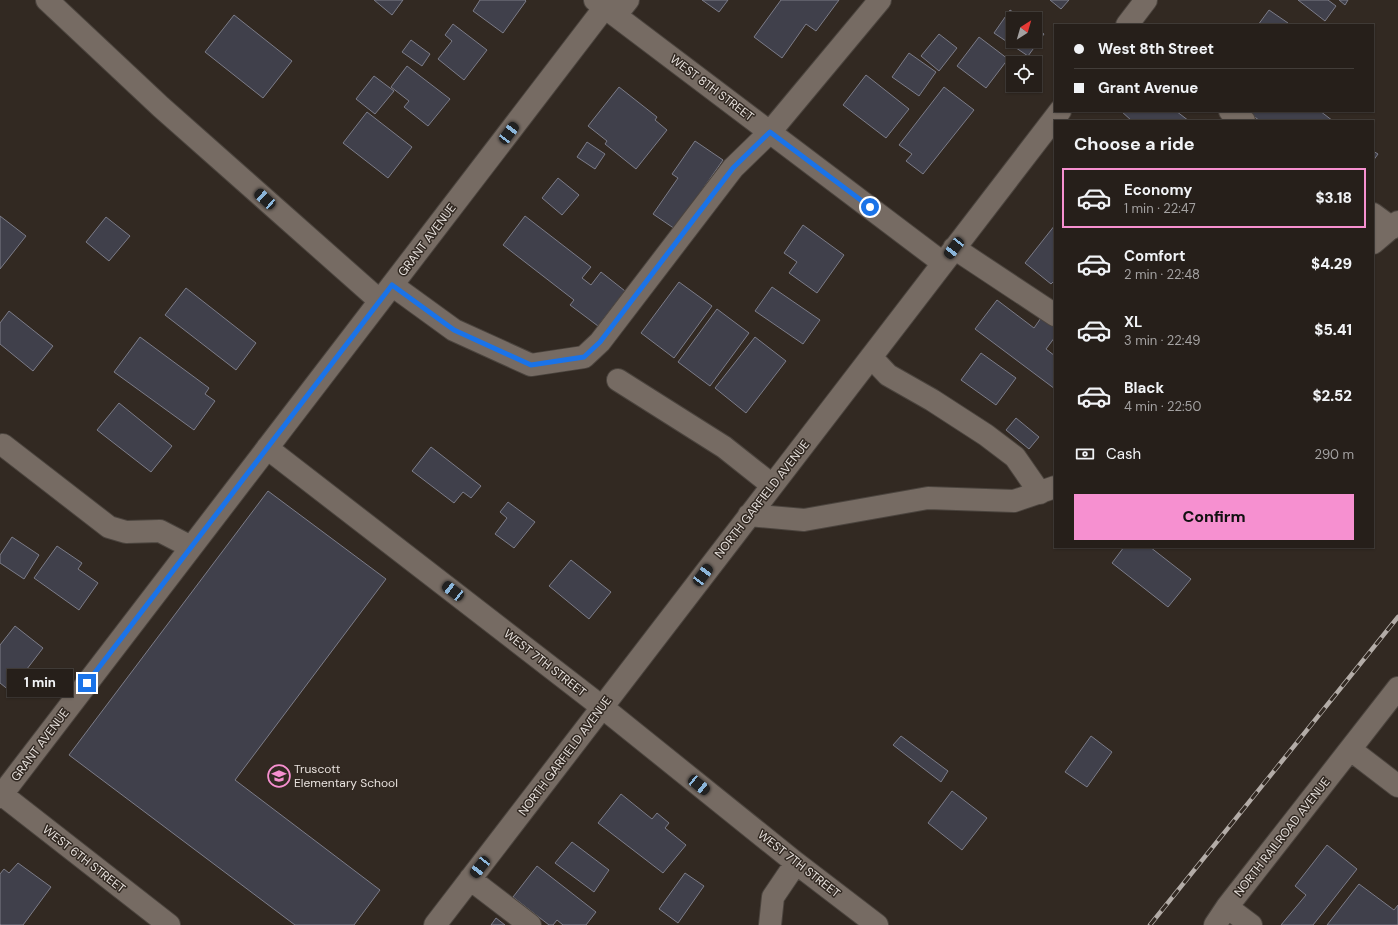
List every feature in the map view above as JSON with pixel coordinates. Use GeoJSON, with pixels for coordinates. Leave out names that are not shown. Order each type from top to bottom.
{"type":"FeatureCollection","features":[{"type":"Feature","properties":{"kind":"street"},"geometry":{"type":"LineString","coordinates":[[47,0],[161,106],[386,293],[454,330],[531,365],[584,357],[600,342],[733,168],[770,132],[880,0]]}},
{"type":"Feature","properties":{"kind":"street"},"geometry":{"type":"LineString","coordinates":[[1128,24],[1146,0]]}},
{"type":"Feature","properties":{"kind":"street","name":"GRANT AVENUE"},"geometry":{"type":"LineString","coordinates":[[1,795],[386,293],[611,6]]}},
{"type":"Feature","properties":{"kind":"street","name":"WEST 8TH STREET"},"geometry":{"type":"LineString","coordinates":[[611,6],[770,132],[949,256],[1054,314]]}},
{"type":"Feature","properties":{"kind":"street","name":"NORTH GARFIELD AVENUE"},"geometry":{"type":"LineString","coordinates":[[435,925],[1059,112]]}},
{"type":"Feature","properties":{"kind":"street"},"geometry":{"type":"LineString","coordinates":[[1231,112],[1243,120]]}},
{"type":"Feature","properties":{"kind":"street"},"geometry":{"type":"LineString","coordinates":[[1374,214],[1395,225],[1374,242]]}},
{"type":"Feature","properties":{"kind":"street"},"geometry":{"type":"LineString","coordinates":[[749,515],[804,520],[928,498],[1014,501],[1047,490],[1015,457],[986,435],[932,400],[888,375],[871,357]]}},
{"type":"Feature","properties":{"kind":"street"},"geometry":{"type":"LineString","coordinates":[[618,380],[724,448],[772,485]]}},
{"type":"Feature","properties":{"kind":"street"},"geometry":{"type":"LineString","coordinates":[[3,445],[109,527],[126,532],[160,531],[191,547]]}},
{"type":"Feature","properties":{"kind":"street","name":"WEST 7TH STREET"},"geometry":{"type":"LineString","coordinates":[[268,448],[602,707],[796,863],[877,925]]}},
{"type":"Feature","properties":{"kind":"street","name":"NORTH RAILROAD AVENUE"},"geometry":{"type":"LineString","coordinates":[[1215,925],[1227,906],[1351,750],[1398,688]]}},
{"type":"Feature","properties":{"kind":"street"},"geometry":{"type":"LineString","coordinates":[[1351,750],[1398,786]]}},
{"type":"Feature","properties":{"kind":"street","name":"WEST 6TH STREET"},"geometry":{"type":"LineString","coordinates":[[1,795],[160,923]]}},
{"type":"Feature","properties":{"kind":"street"},"geometry":{"type":"LineString","coordinates":[[770,925],[773,897],[796,863]]}},
{"type":"Feature","properties":{"kind":"street"},"geometry":{"type":"LineString","coordinates":[[470,879],[530,925]]}},
{"type":"Feature","properties":{"kind":"street"},"geometry":{"type":"LineString","coordinates":[[1227,906],[1251,925]]}},
{"type":"Feature","properties":{"kind":"building"},"geometry":{"type":"Polygon","coordinates":[[[374,0],[403,0],[392,15],[374,0]]]}},
{"type":"Feature","properties":{"kind":"building"},"geometry":{"type":"Polygon","coordinates":[[[480,0],[526,1],[503,33],[473,11],[480,0]]]}},
{"type":"Feature","properties":{"kind":"building"},"geometry":{"type":"Polygon","coordinates":[[[702,0],[728,0],[719,12],[702,0]]]}},
{"type":"Feature","properties":{"kind":"building"},"geometry":{"type":"Polygon","coordinates":[[[781,0],[839,0],[816,31],[806,24],[782,58],[754,37],[781,0]]]}},
{"type":"Feature","properties":{"kind":"building"},"geometry":{"type":"Polygon","coordinates":[[[1050,0],[1069,0],[1061,9],[1050,0]]]}},
{"type":"Feature","properties":{"kind":"building"},"geometry":{"type":"Polygon","coordinates":[[[1298,0],[1328,0],[1336,6],[1325,21],[1298,0]]]}},
{"type":"Feature","properties":{"kind":"building"},"geometry":{"type":"Polygon","coordinates":[[[1339,0],[1348,0],[1345,5],[1339,0]]]}},
{"type":"Feature","properties":{"kind":"building"},"geometry":{"type":"Polygon","coordinates":[[[1269,10],[1288,23],[1288,24],[1259,24],[1269,10]]]}},
{"type":"Feature","properties":{"kind":"building"},"geometry":{"type":"Polygon","coordinates":[[[234,15],[292,61],[263,98],[205,52],[234,15]]]}},
{"type":"Feature","properties":{"kind":"building"},"geometry":{"type":"Polygon","coordinates":[[[1006,16],[1006,41],[994,33],[1006,16]]]}},
{"type":"Feature","properties":{"kind":"building"},"geometry":{"type":"Polygon","coordinates":[[[453,24],[487,50],[464,80],[438,59],[452,41],[445,35],[453,24]]]}},
{"type":"Feature","properties":{"kind":"building"},"geometry":{"type":"Polygon","coordinates":[[[939,34],[957,48],[939,71],[921,56],[939,34]]]}},
{"type":"Feature","properties":{"kind":"building"},"geometry":{"type":"Polygon","coordinates":[[[979,37],[1006,57],[1006,62],[986,88],[957,66],[979,37]]]}},
{"type":"Feature","properties":{"kind":"building"},"geometry":{"type":"Polygon","coordinates":[[[411,40],[430,54],[422,66],[402,52],[411,40]]]}},
{"type":"Feature","properties":{"kind":"building"},"geometry":{"type":"Polygon","coordinates":[[[1016,48],[1034,48],[1028,56],[1016,48]]]}},
{"type":"Feature","properties":{"kind":"building"},"geometry":{"type":"Polygon","coordinates":[[[909,53],[936,72],[919,96],[892,77],[909,53]]]}},
{"type":"Feature","properties":{"kind":"building"},"geometry":{"type":"Polygon","coordinates":[[[407,66],[450,99],[428,126],[404,107],[409,101],[391,87],[407,66]]]}},
{"type":"Feature","properties":{"kind":"building"},"geometry":{"type":"Polygon","coordinates":[[[866,75],[909,109],[886,138],[843,105],[866,75]]]}},
{"type":"Feature","properties":{"kind":"building"},"geometry":{"type":"Polygon","coordinates":[[[374,76],[394,91],[375,114],[356,99],[374,76]]]}},
{"type":"Feature","properties":{"kind":"building"},"geometry":{"type":"Polygon","coordinates":[[[619,87],[657,117],[655,120],[667,130],[636,169],[605,144],[607,141],[588,126],[619,87]]]}},
{"type":"Feature","properties":{"kind":"building"},"geometry":{"type":"Polygon","coordinates":[[[944,87],[974,110],[923,174],[906,161],[912,154],[899,145],[944,87]]]}},
{"type":"Feature","properties":{"kind":"building"},"geometry":{"type":"Polygon","coordinates":[[[367,112],[412,147],[388,178],[343,143],[367,112]]]}},
{"type":"Feature","properties":{"kind":"building"},"geometry":{"type":"Polygon","coordinates":[[[1122,112],[1177,112],[1188,120],[1131,120],[1122,112]]]}},
{"type":"Feature","properties":{"kind":"building"},"geometry":{"type":"Polygon","coordinates":[[[1248,112],[1321,112],[1332,120],[1259,120],[1248,112]]]}},
{"type":"Feature","properties":{"kind":"building"},"geometry":{"type":"Polygon","coordinates":[[[695,141],[723,160],[675,229],[653,214],[678,178],[672,174],[695,141]]]}},
{"type":"Feature","properties":{"kind":"building"},"geometry":{"type":"Polygon","coordinates":[[[587,142],[605,154],[595,169],[577,157],[587,142]]]}},
{"type":"Feature","properties":{"kind":"building"},"geometry":{"type":"Polygon","coordinates":[[[1374,152],[1378,154],[1374,160],[1374,152]]]}},
{"type":"Feature","properties":{"kind":"building"},"geometry":{"type":"Polygon","coordinates":[[[558,178],[579,195],[562,215],[542,198],[558,178]]]}},
{"type":"Feature","properties":{"kind":"building"},"geometry":{"type":"Polygon","coordinates":[[[0,216],[26,236],[0,269],[0,216]]]}},
{"type":"Feature","properties":{"kind":"building"},"geometry":{"type":"Polygon","coordinates":[[[525,216],[591,267],[582,278],[591,285],[601,272],[625,291],[598,326],[570,305],[574,300],[503,245],[525,216]]]}},
{"type":"Feature","properties":{"kind":"building"},"geometry":{"type":"Polygon","coordinates":[[[106,217],[130,236],[109,261],[86,242],[106,217]]]}},
{"type":"Feature","properties":{"kind":"building"},"geometry":{"type":"Polygon","coordinates":[[[803,225],[844,255],[817,293],[789,273],[797,262],[784,253],[803,225]]]}},
{"type":"Feature","properties":{"kind":"building"},"geometry":{"type":"Polygon","coordinates":[[[1054,226],[1054,281],[1051,284],[1025,263],[1054,226]]]}},
{"type":"Feature","properties":{"kind":"building"},"geometry":{"type":"Polygon","coordinates":[[[679,282],[712,306],[674,358],[641,333],[679,282]]]}},
{"type":"Feature","properties":{"kind":"building"},"geometry":{"type":"Polygon","coordinates":[[[772,287],[820,320],[803,344],[755,311],[772,287]]]}},
{"type":"Feature","properties":{"kind":"building"},"geometry":{"type":"Polygon","coordinates":[[[186,288],[256,343],[236,370],[165,315],[186,288]]]}},
{"type":"Feature","properties":{"kind":"building"},"geometry":{"type":"Polygon","coordinates":[[[997,300],[1034,328],[1043,315],[1054,323],[1054,338],[1046,349],[1054,355],[1054,388],[975,329],[997,300]]]}},
{"type":"Feature","properties":{"kind":"building"},"geometry":{"type":"Polygon","coordinates":[[[717,309],[749,333],[710,386],[678,362],[717,309]]]}},
{"type":"Feature","properties":{"kind":"building"},"geometry":{"type":"Polygon","coordinates":[[[9,311],[53,346],[33,371],[0,344],[0,323],[9,311]]]}},
{"type":"Feature","properties":{"kind":"building"},"geometry":{"type":"Polygon","coordinates":[[[140,337],[209,388],[205,394],[215,401],[194,430],[114,372],[140,337]]]}},
{"type":"Feature","properties":{"kind":"building"},"geometry":{"type":"Polygon","coordinates":[[[755,337],[786,361],[746,413],[715,388],[755,337]]]}},
{"type":"Feature","properties":{"kind":"building"},"geometry":{"type":"Polygon","coordinates":[[[981,353],[1016,378],[996,405],[961,380],[981,353]]]}},
{"type":"Feature","properties":{"kind":"building"},"geometry":{"type":"Polygon","coordinates":[[[119,403],[172,446],[151,472],[97,430],[119,403]]]}},
{"type":"Feature","properties":{"kind":"building"},"geometry":{"type":"Polygon","coordinates":[[[1016,418],[1039,437],[1029,449],[1006,430],[1016,418]]]}},
{"type":"Feature","properties":{"kind":"building"},"geometry":{"type":"Polygon","coordinates":[[[431,447],[481,486],[471,498],[463,492],[454,503],[412,471],[431,447]]]}},
{"type":"Feature","properties":{"kind":"building"},"geometry":{"type":"Polygon","coordinates":[[[268,491],[386,579],[235,780],[380,890],[354,925],[295,925],[69,755],[268,491]]]}},
{"type":"Feature","properties":{"kind":"building"},"geometry":{"type":"Polygon","coordinates":[[[508,502],[535,522],[514,548],[495,534],[507,518],[500,512],[508,502]]]}},
{"type":"Feature","properties":{"kind":"building"},"geometry":{"type":"Polygon","coordinates":[[[12,537],[39,555],[24,579],[0,563],[0,555],[12,537]]]}},
{"type":"Feature","properties":{"kind":"building"},"geometry":{"type":"Polygon","coordinates":[[[57,546],[82,563],[78,569],[98,583],[79,610],[34,578],[57,546]]]}},
{"type":"Feature","properties":{"kind":"building"},"geometry":{"type":"Polygon","coordinates":[[[1123,548],[1151,548],[1191,579],[1168,607],[1112,563],[1123,548]]]}},
{"type":"Feature","properties":{"kind":"building"},"geometry":{"type":"Polygon","coordinates":[[[571,560],[611,592],[589,619],[549,586],[571,560]]]}},
{"type":"Feature","properties":{"kind":"building"},"geometry":{"type":"Polygon","coordinates":[[[15,626],[43,648],[10,691],[0,683],[0,645],[15,626]]]}},
{"type":"Feature","properties":{"kind":"building"},"geometry":{"type":"Polygon","coordinates":[[[901,736],[948,771],[941,782],[893,745],[901,736]]]}},
{"type":"Feature","properties":{"kind":"building"},"geometry":{"type":"Polygon","coordinates":[[[1091,736],[1112,752],[1087,787],[1065,772],[1091,736]]]}},
{"type":"Feature","properties":{"kind":"building"},"geometry":{"type":"Polygon","coordinates":[[[952,791],[987,818],[962,850],[928,823],[952,791]]]}},
{"type":"Feature","properties":{"kind":"building"},"geometry":{"type":"Polygon","coordinates":[[[621,794],[652,819],[657,813],[669,823],[665,828],[686,845],[663,873],[598,823],[621,794]]]}},
{"type":"Feature","properties":{"kind":"building"},"geometry":{"type":"Polygon","coordinates":[[[572,842],[609,870],[594,892],[555,863],[572,842]]]}},
{"type":"Feature","properties":{"kind":"building"},"geometry":{"type":"Polygon","coordinates":[[[1327,845],[1357,869],[1313,925],[1281,925],[1306,895],[1295,886],[1327,845]]]}},
{"type":"Feature","properties":{"kind":"building"},"geometry":{"type":"Polygon","coordinates":[[[18,863],[51,887],[23,925],[1,925],[0,874],[4,869],[9,873],[18,863]]]}},
{"type":"Feature","properties":{"kind":"building"},"geometry":{"type":"Polygon","coordinates":[[[537,866],[596,912],[586,925],[563,925],[557,920],[553,925],[549,925],[513,897],[537,866]]]}},
{"type":"Feature","properties":{"kind":"building"},"geometry":{"type":"Polygon","coordinates":[[[685,873],[704,886],[678,923],[659,909],[685,873]]]}},
{"type":"Feature","properties":{"kind":"building"},"geometry":{"type":"Polygon","coordinates":[[[1359,884],[1394,910],[1398,905],[1398,925],[1327,925],[1359,884]]]}},
{"type":"Feature","properties":{"kind":"building"},"geometry":{"type":"Polygon","coordinates":[[[496,918],[505,925],[491,925],[496,918]]]}},
{"type":"Feature","properties":{"kind":"railway"},"geometry":{"type":"LineString","coordinates":[[1150,925],[1398,617]]}},
{"type":"Feature","properties":{"kind":"place","name":"Truscott Elementary School"},"geometry":{"type":"Point","coordinates":[279,776]}},
{"type":"Feature","properties":{"kind":"route"},"geometry":{"type":"LineString","coordinates":[[87,683],[392,285],[454,330],[531,365],[584,357],[600,342],[733,168],[770,132],[870,207]]}}]}
